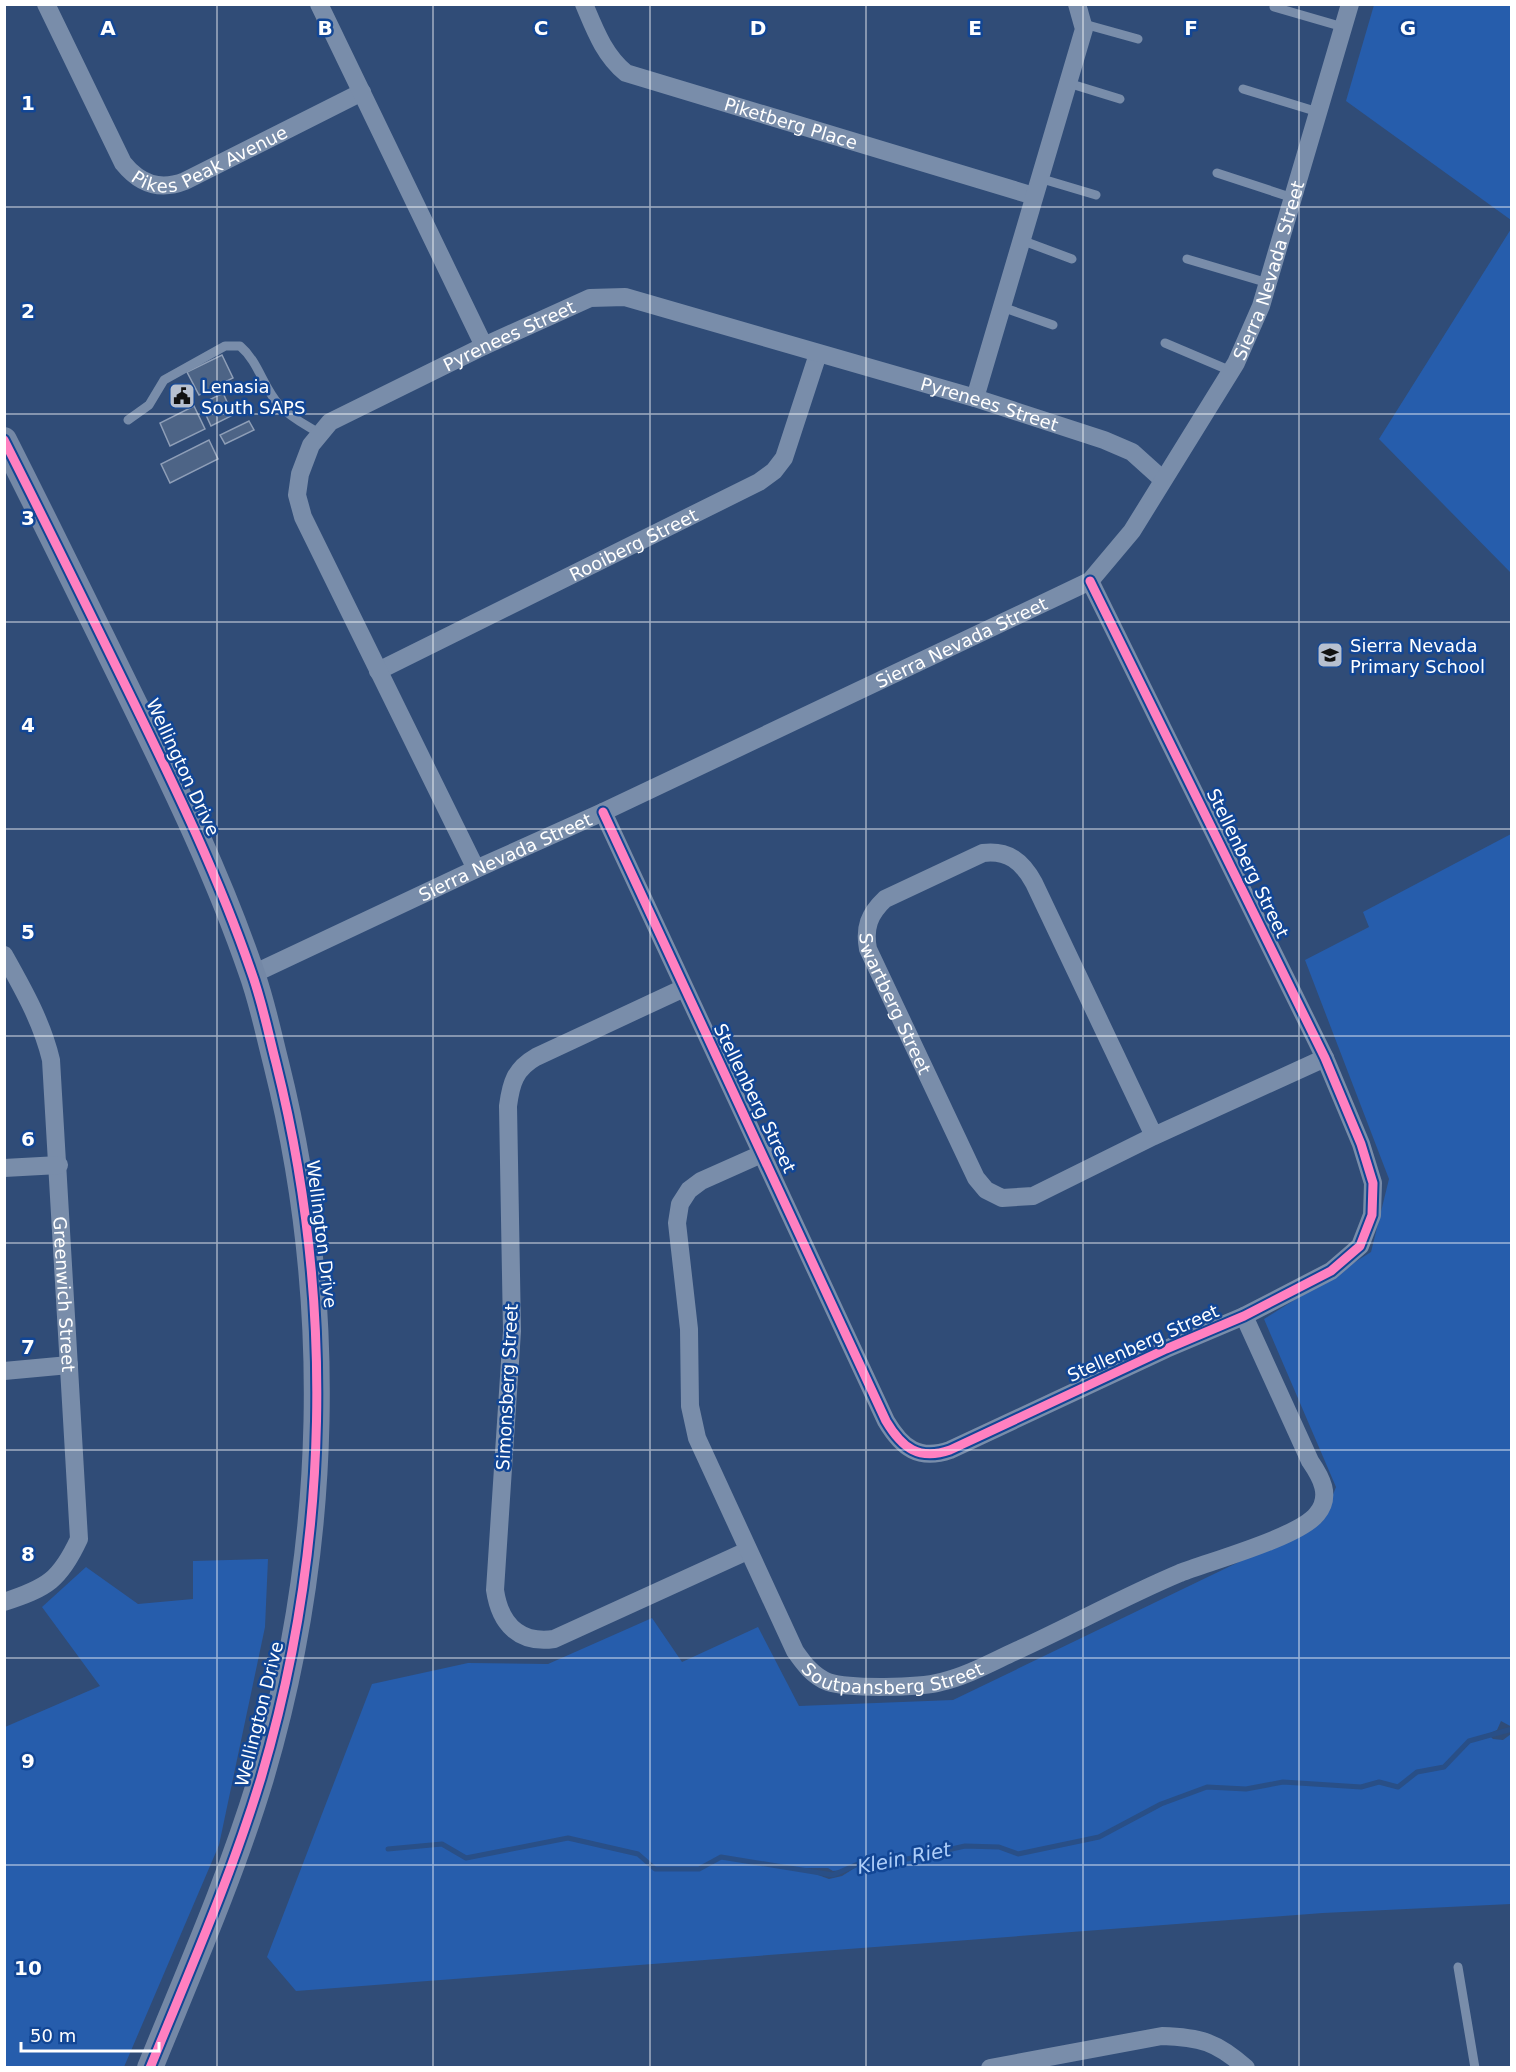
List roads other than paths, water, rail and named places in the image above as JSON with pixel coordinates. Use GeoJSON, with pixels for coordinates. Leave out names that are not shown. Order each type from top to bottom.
{"type":"FeatureCollection","features":[{"type":"Feature","properties":{"kind":"street","name":"Pikes Peak Avenue"},"geometry":{"type":"LineString","coordinates":[[46,4],[123,163],[130,172],[150,185],[172,186],[185,181],[362,92]]}},
{"type":"Feature","properties":{"kind":"street"},"geometry":{"type":"LineString","coordinates":[[319,4],[484,346]]}},
{"type":"Feature","properties":{"kind":"street","name":"Piketberg Place"},"geometry":{"type":"LineString","coordinates":[[584,4],[599,41],[609,56],[626,73],[1034,196]]}},
{"type":"Feature","properties":{"kind":"street"},"geometry":{"type":"LineString","coordinates":[[975,398],[1084,24],[1077,4]]}},
{"type":"Feature","properties":{"kind":"street","name":"Sierra Nevada Street"},"geometry":{"type":"LineString","coordinates":[[253,974],[603,812],[1090,581],[1132,531],[1162,479],[1231,371],[1261,306],[1350,4]]}},
{"type":"Feature","properties":{"kind":"street","name":"Pyrenees Street"},"geometry":{"type":"LineString","coordinates":[[476,869],[303,517],[297,495],[306,456],[320,433],[330,422],[484,346],[590,298],[636,298],[818,354],[975,398],[1120,445],[1162,479]]}},
{"type":"Feature","properties":{"kind":"street","name":"Rooiberg Street"},"geometry":{"type":"LineString","coordinates":[[378,671],[766,476],[784,458],[792,440],[818,354]]}},
{"type":"Feature","properties":{"kind":"street","name":"Wellington Drive"},"geometry":{"type":"LineString","coordinates":[[4,440],[188,814],[253,974],[286,1102],[310,1248],[316,1308],[318,1394],[313,1505],[300,1615],[288,1672],[261,1776],[230,1871],[150,2067]]}},
{"type":"Feature","properties":{"kind":"street","name":"Stellenberg Street"},"geometry":{"type":"LineString","coordinates":[[603,812],[684,988],[764,1153],[886,1421],[897,1439],[922,1455],[950,1450],[1166,1348],[1244,1316],[1346,1260],[1360,1246],[1370,1224],[1373,1183],[1361,1144],[1325,1058],[1090,581]]}},
{"type":"Feature","properties":{"kind":"street","name":"Swartberg Street"},"geometry":{"type":"LineString","coordinates":[[1154,1136],[1034,883],[1018,860],[995,852],[983,853],[885,899],[875,908],[866,928],[868,949],[980,1185],[1002,1198],[1033,1196],[1154,1136],[1325,1058]]}},
{"type":"Feature","properties":{"kind":"street","name":"Greenwich Street"},"geometry":{"type":"LineString","coordinates":[[4,955],[45,1037],[51,1060],[59,1165],[79,1539],[65,1568],[47,1585],[4,1602]]}},
{"type":"Feature","properties":{"kind":"street","name":"Simonsberg Street"},"geometry":{"type":"LineString","coordinates":[[684,988],[536,1057],[524,1064],[515,1075],[508,1107],[512,1331],[495,1590],[497,1604],[511,1628],[522,1635],[537,1641],[554,1639],[747,1551]]}},
{"type":"Feature","properties":{"kind":"street","name":"Soutpansberg Street"},"geometry":{"type":"LineString","coordinates":[[764,1153],[701,1181],[689,1190],[680,1204],[677,1223],[689,1329],[692,1424],[747,1551],[795,1652],[814,1674],[827,1682],[841,1685],[921,1686],[963,1675],[1179,1574],[1286,1533],[1318,1514],[1324,1499],[1325,1488],[1244,1316]]}},
{"type":"Feature","properties":{"kind":"street"},"geometry":{"type":"LineString","coordinates":[[4,1168],[59,1165]]}},
{"type":"Feature","properties":{"kind":"street"},"geometry":{"type":"LineString","coordinates":[[4,1371],[69,1365]]}},
{"type":"Feature","properties":{"kind":"street"},"geometry":{"type":"LineString","coordinates":[[990,2067],[1062,2060],[1162,2036],[1189,2037],[1212,2042],[1246,2067]]}},
{"type":"Feature","properties":{"kind":"lane"},"geometry":{"type":"LineString","coordinates":[[1274,7],[1343,27]]}},
{"type":"Feature","properties":{"kind":"lane"},"geometry":{"type":"LineString","coordinates":[[1084,24],[1138,39]]}},
{"type":"Feature","properties":{"kind":"lane"},"geometry":{"type":"LineString","coordinates":[[1068,83],[1120,99]]}},
{"type":"Feature","properties":{"kind":"lane"},"geometry":{"type":"LineString","coordinates":[[1243,89],[1318,112]]}},
{"type":"Feature","properties":{"kind":"lane"},"geometry":{"type":"LineString","coordinates":[[1217,173],[1293,198]]}},
{"type":"Feature","properties":{"kind":"lane"},"geometry":{"type":"LineString","coordinates":[[1039,178],[1096,195]]}},
{"type":"Feature","properties":{"kind":"lane"},"geometry":{"type":"LineString","coordinates":[[1021,240],[1072,259]]}},
{"type":"Feature","properties":{"kind":"lane"},"geometry":{"type":"LineString","coordinates":[[1187,259],[1268,283]]}},
{"type":"Feature","properties":{"kind":"lane"},"geometry":{"type":"LineString","coordinates":[[1002,307],[1053,325]]}},
{"type":"Feature","properties":{"kind":"lane"},"geometry":{"type":"LineString","coordinates":[[1165,343],[1231,371]]}},
{"type":"Feature","properties":{"kind":"lane"},"geometry":{"type":"LineString","coordinates":[[128,420],[149,405],[164,380],[225,346],[240,346],[250,355],[278,405],[295,419],[320,433]]}},
{"type":"Feature","properties":{"kind":"lane"},"geometry":{"type":"LineString","coordinates":[[1458,1967],[1475,2067]]}},
{"type":"Feature","properties":{"kind":"waterway","name":"Klein Riet"},"geometry":{"type":"LineString","coordinates":[[388,1849],[442,1844],[466,1858],[568,1838],[638,1854],[655,1869],[699,1869],[721,1857],[833,1875],[867,1860],[885,1864],[965,1846],[999,1847],[1018,1854],[1099,1837],[1161,1804],[1207,1787],[1246,1789],[1283,1782],[1361,1787],[1379,1782],[1398,1787],[1417,1772],[1444,1767],[1469,1741],[1512,1729]]}},
{"type":"Feature","properties":{"kind":"place","name":"Lenasia South SAPS"},"geometry":{"type":"Point","coordinates":[182,396]}},
{"type":"Feature","properties":{"kind":"place","name":"Sierra Nevada Primary School"},"geometry":{"type":"Point","coordinates":[1330,655]}}]}
